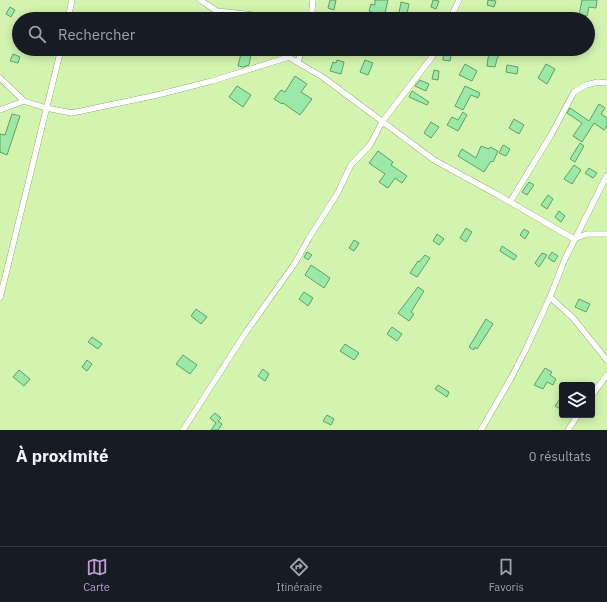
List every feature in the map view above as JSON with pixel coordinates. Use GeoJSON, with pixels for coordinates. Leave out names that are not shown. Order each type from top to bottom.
{"type":"FeatureCollection","features":[{"type":"Feature","properties":{"kind":"street"},"geometry":{"type":"LineString","coordinates":[[69,12],[72,0]]}},
{"type":"Feature","properties":{"kind":"street"},"geometry":{"type":"LineString","coordinates":[[200,0],[217,11],[226,12]]}},
{"type":"Feature","properties":{"kind":"street"},"geometry":{"type":"LineString","coordinates":[[312,12],[313,0]]}},
{"type":"Feature","properties":{"kind":"street"},"geometry":{"type":"LineString","coordinates":[[453,12],[459,0]]}},
{"type":"Feature","properties":{"kind":"street"},"geometry":{"type":"LineString","coordinates":[[0,298],[58,56]]}},
{"type":"Feature","properties":{"kind":"street"},"geometry":{"type":"LineString","coordinates":[[298,62],[300,56]]}},
{"type":"Feature","properties":{"kind":"street"},"geometry":{"type":"LineString","coordinates":[[183,430],[246,332],[295,263],[337,194],[350,165],[370,145],[382,122],[432,56]]}},
{"type":"Feature","properties":{"kind":"street"},"geometry":{"type":"LineString","coordinates":[[0,78],[24,101],[46,108],[72,113],[157,95],[212,81],[289,57],[324,78],[434,160],[574,239]]}},
{"type":"Feature","properties":{"kind":"street"},"geometry":{"type":"LineString","coordinates":[[510,202],[551,135],[574,92],[586,85],[598,82],[607,83]]}},
{"type":"Feature","properties":{"kind":"street"},"geometry":{"type":"LineString","coordinates":[[0,110],[24,101]]}},
{"type":"Feature","properties":{"kind":"street"},"geometry":{"type":"LineString","coordinates":[[481,430],[514,374],[550,297],[574,239],[607,174]]}},
{"type":"Feature","properties":{"kind":"street"},"geometry":{"type":"LineString","coordinates":[[574,239],[587,234],[607,234]]}},
{"type":"Feature","properties":{"kind":"street"},"geometry":{"type":"LineString","coordinates":[[550,297],[573,318],[607,360]]}},
{"type":"Feature","properties":{"kind":"street"},"geometry":{"type":"LineString","coordinates":[[595,391],[607,374]]}},
{"type":"Feature","properties":{"kind":"street"},"geometry":{"type":"LineString","coordinates":[[568,430],[576,418]]}},
{"type":"Feature","properties":{"kind":"building"},"geometry":{"type":"Polygon","coordinates":[[[330,0],[336,0],[334,10],[328,8],[330,0]]]}},
{"type":"Feature","properties":{"kind":"building"},"geometry":{"type":"Polygon","coordinates":[[[375,0],[388,0],[385,12],[369,11],[371,4],[375,5],[375,0]]]}},
{"type":"Feature","properties":{"kind":"building"},"geometry":{"type":"Polygon","coordinates":[[[433,0],[439,1],[436,9],[431,7],[433,0]]]}},
{"type":"Feature","properties":{"kind":"building"},"geometry":{"type":"Polygon","coordinates":[[[488,0],[496,1],[494,7],[487,5],[488,0]]]}},
{"type":"Feature","properties":{"kind":"building"},"geometry":{"type":"Polygon","coordinates":[[[582,0],[597,0],[596,8],[589,7],[588,12],[580,12],[582,0]]]}},
{"type":"Feature","properties":{"kind":"building"},"geometry":{"type":"Polygon","coordinates":[[[401,2],[409,4],[407,12],[399,12],[401,2]]]}},
{"type":"Feature","properties":{"kind":"building"},"geometry":{"type":"Polygon","coordinates":[[[10,7],[15,10],[12,12],[11,17],[6,14],[10,7]]]}},
{"type":"Feature","properties":{"kind":"building"},"geometry":{"type":"Polygon","coordinates":[[[12,56],[20,57],[18,63],[10,61],[12,56]]]}},
{"type":"Feature","properties":{"kind":"building"},"geometry":{"type":"Polygon","coordinates":[[[240,56],[251,56],[249,65],[243,67],[238,66],[240,56]]]}},
{"type":"Feature","properties":{"kind":"building"},"geometry":{"type":"Polygon","coordinates":[[[443,56],[451,56],[450,61],[443,60],[443,56]]]}},
{"type":"Feature","properties":{"kind":"building"},"geometry":{"type":"Polygon","coordinates":[[[489,56],[498,56],[495,67],[487,66],[489,56]]]}},
{"type":"Feature","properties":{"kind":"building"},"geometry":{"type":"Polygon","coordinates":[[[337,60],[344,62],[341,74],[330,71],[333,62],[336,63],[337,60]]]}},
{"type":"Feature","properties":{"kind":"building"},"geometry":{"type":"Polygon","coordinates":[[[365,60],[373,63],[368,75],[360,72],[365,60]]]}},
{"type":"Feature","properties":{"kind":"building"},"geometry":{"type":"Polygon","coordinates":[[[465,64],[477,71],[472,81],[459,75],[465,64]]]}},
{"type":"Feature","properties":{"kind":"building"},"geometry":{"type":"Polygon","coordinates":[[[546,64],[555,69],[547,84],[538,78],[546,64]]]}},
{"type":"Feature","properties":{"kind":"building"},"geometry":{"type":"Polygon","coordinates":[[[507,65],[518,67],[517,74],[506,72],[507,65]]]}},
{"type":"Feature","properties":{"kind":"building"},"geometry":{"type":"Polygon","coordinates":[[[434,70],[439,71],[438,80],[432,79],[434,70]]]}},
{"type":"Feature","properties":{"kind":"building"},"geometry":{"type":"Polygon","coordinates":[[[295,76],[307,84],[301,92],[312,99],[300,115],[283,103],[282,104],[274,99],[281,90],[285,92],[295,76]]]}},
{"type":"Feature","properties":{"kind":"building"},"geometry":{"type":"Polygon","coordinates":[[[420,80],[429,84],[426,91],[415,86],[420,80]]]}},
{"type":"Feature","properties":{"kind":"building"},"geometry":{"type":"Polygon","coordinates":[[[237,86],[251,95],[243,107],[229,97],[237,86]]]}},
{"type":"Feature","properties":{"kind":"building"},"geometry":{"type":"Polygon","coordinates":[[[465,86],[480,93],[478,98],[471,95],[463,110],[455,106],[465,86]]]}},
{"type":"Feature","properties":{"kind":"building"},"geometry":{"type":"Polygon","coordinates":[[[412,91],[429,102],[427,105],[409,97],[412,91]]]}},
{"type":"Feature","properties":{"kind":"building"},"geometry":{"type":"Polygon","coordinates":[[[599,104],[605,108],[601,114],[607,118],[607,126],[604,130],[594,123],[582,142],[573,136],[582,123],[567,113],[570,108],[589,121],[599,104]]]}},
{"type":"Feature","properties":{"kind":"building"},"geometry":{"type":"Polygon","coordinates":[[[463,112],[467,115],[458,131],[447,125],[452,117],[458,120],[463,112]]]}},
{"type":"Feature","properties":{"kind":"building"},"geometry":{"type":"Polygon","coordinates":[[[12,114],[20,116],[7,155],[0,152],[0,134],[5,135],[12,114]]]}},
{"type":"Feature","properties":{"kind":"building"},"geometry":{"type":"Polygon","coordinates":[[[514,119],[524,125],[519,134],[509,128],[514,119]]]}},
{"type":"Feature","properties":{"kind":"building"},"geometry":{"type":"Polygon","coordinates":[[[431,122],[439,127],[431,138],[424,133],[431,122]]]}},
{"type":"Feature","properties":{"kind":"building"},"geometry":{"type":"Polygon","coordinates":[[[580,143],[584,146],[575,162],[570,159],[580,143]]]}},
{"type":"Feature","properties":{"kind":"building"},"geometry":{"type":"Polygon","coordinates":[[[503,145],[510,149],[506,156],[499,153],[503,145]]]}},
{"type":"Feature","properties":{"kind":"building"},"geometry":{"type":"Polygon","coordinates":[[[481,146],[489,149],[490,147],[498,151],[493,162],[491,161],[484,172],[458,156],[462,149],[476,158],[481,146]]]}},
{"type":"Feature","properties":{"kind":"building"},"geometry":{"type":"Polygon","coordinates":[[[378,151],[393,162],[391,165],[407,176],[402,183],[395,178],[388,188],[379,182],[385,174],[369,163],[378,151]]]}},
{"type":"Feature","properties":{"kind":"building"},"geometry":{"type":"Polygon","coordinates":[[[574,165],[581,170],[572,184],[564,179],[574,165]]]}},
{"type":"Feature","properties":{"kind":"building"},"geometry":{"type":"Polygon","coordinates":[[[589,168],[597,173],[593,178],[585,173],[589,168]]]}},
{"type":"Feature","properties":{"kind":"building"},"geometry":{"type":"Polygon","coordinates":[[[529,182],[534,185],[527,195],[522,192],[529,182]]]}},
{"type":"Feature","properties":{"kind":"building"},"geometry":{"type":"Polygon","coordinates":[[[548,195],[553,199],[547,209],[541,205],[548,195]]]}},
{"type":"Feature","properties":{"kind":"building"},"geometry":{"type":"Polygon","coordinates":[[[559,211],[565,216],[561,222],[555,217],[559,211]]]}},
{"type":"Feature","properties":{"kind":"building"},"geometry":{"type":"Polygon","coordinates":[[[466,228],[472,232],[466,242],[460,238],[466,228]]]}},
{"type":"Feature","properties":{"kind":"building"},"geometry":{"type":"Polygon","coordinates":[[[524,229],[529,232],[525,239],[520,235],[524,229]]]}},
{"type":"Feature","properties":{"kind":"building"},"geometry":{"type":"Polygon","coordinates":[[[437,234],[444,239],[439,245],[433,241],[437,234]]]}},
{"type":"Feature","properties":{"kind":"building"},"geometry":{"type":"Polygon","coordinates":[[[354,240],[359,243],[354,251],[349,248],[354,240]]]}},
{"type":"Feature","properties":{"kind":"building"},"geometry":{"type":"Polygon","coordinates":[[[502,246],[517,256],[514,260],[500,251],[502,246]]]}},
{"type":"Feature","properties":{"kind":"building"},"geometry":{"type":"Polygon","coordinates":[[[307,252],[312,255],[308,260],[304,257],[307,252]]]}},
{"type":"Feature","properties":{"kind":"building"},"geometry":{"type":"Polygon","coordinates":[[[552,252],[558,256],[554,262],[548,258],[552,252]]]}},
{"type":"Feature","properties":{"kind":"building"},"geometry":{"type":"Polygon","coordinates":[[[542,253],[547,255],[539,267],[535,263],[542,253]]]}},
{"type":"Feature","properties":{"kind":"building"},"geometry":{"type":"Polygon","coordinates":[[[425,255],[430,258],[417,277],[410,273],[418,261],[419,262],[425,255]]]}},
{"type":"Feature","properties":{"kind":"building"},"geometry":{"type":"Polygon","coordinates":[[[311,265],[330,278],[324,288],[305,275],[311,265]]]}},
{"type":"Feature","properties":{"kind":"building"},"geometry":{"type":"Polygon","coordinates":[[[418,287],[424,291],[411,312],[414,314],[409,321],[398,313],[418,287]]]}},
{"type":"Feature","properties":{"kind":"building"},"geometry":{"type":"Polygon","coordinates":[[[304,292],[313,298],[308,306],[299,299],[304,292]]]}},
{"type":"Feature","properties":{"kind":"building"},"geometry":{"type":"Polygon","coordinates":[[[579,299],[590,304],[586,312],[575,307],[579,299]]]}},
{"type":"Feature","properties":{"kind":"building"},"geometry":{"type":"Polygon","coordinates":[[[196,309],[207,317],[201,324],[191,316],[196,309]]]}},
{"type":"Feature","properties":{"kind":"building"},"geometry":{"type":"Polygon","coordinates":[[[486,319],[493,324],[477,349],[475,347],[474,350],[469,347],[486,319]]]}},
{"type":"Feature","properties":{"kind":"building"},"geometry":{"type":"Polygon","coordinates":[[[392,327],[402,334],[397,341],[387,334],[392,327]]]}},
{"type":"Feature","properties":{"kind":"building"},"geometry":{"type":"Polygon","coordinates":[[[92,337],[102,344],[98,349],[88,342],[92,337]]]}},
{"type":"Feature","properties":{"kind":"building"},"geometry":{"type":"Polygon","coordinates":[[[345,344],[359,353],[354,360],[340,351],[345,344]]]}},
{"type":"Feature","properties":{"kind":"building"},"geometry":{"type":"Polygon","coordinates":[[[183,355],[197,365],[190,374],[176,364],[183,355]]]}},
{"type":"Feature","properties":{"kind":"building"},"geometry":{"type":"Polygon","coordinates":[[[87,360],[92,364],[87,371],[82,367],[87,360]]]}},
{"type":"Feature","properties":{"kind":"building"},"geometry":{"type":"Polygon","coordinates":[[[545,368],[552,372],[550,375],[556,379],[553,385],[547,382],[543,389],[534,385],[545,368]]]}},
{"type":"Feature","properties":{"kind":"building"},"geometry":{"type":"Polygon","coordinates":[[[263,369],[269,374],[265,381],[258,376],[263,369]]]}},
{"type":"Feature","properties":{"kind":"building"},"geometry":{"type":"Polygon","coordinates":[[[19,370],[30,379],[24,386],[13,377],[19,370]]]}},
{"type":"Feature","properties":{"kind":"building"},"geometry":{"type":"Polygon","coordinates":[[[438,385],[449,392],[447,397],[435,389],[438,385]]]}},
{"type":"Feature","properties":{"kind":"building"},"geometry":{"type":"Polygon","coordinates":[[[559,400],[559,408],[555,406],[559,400]]]}},
{"type":"Feature","properties":{"kind":"building"},"geometry":{"type":"Polygon","coordinates":[[[215,413],[221,418],[218,421],[222,424],[218,430],[211,430],[216,423],[210,418],[215,413]]]}},
{"type":"Feature","properties":{"kind":"building"},"geometry":{"type":"Polygon","coordinates":[[[327,415],[334,419],[331,425],[323,421],[327,415]]]}}]}
